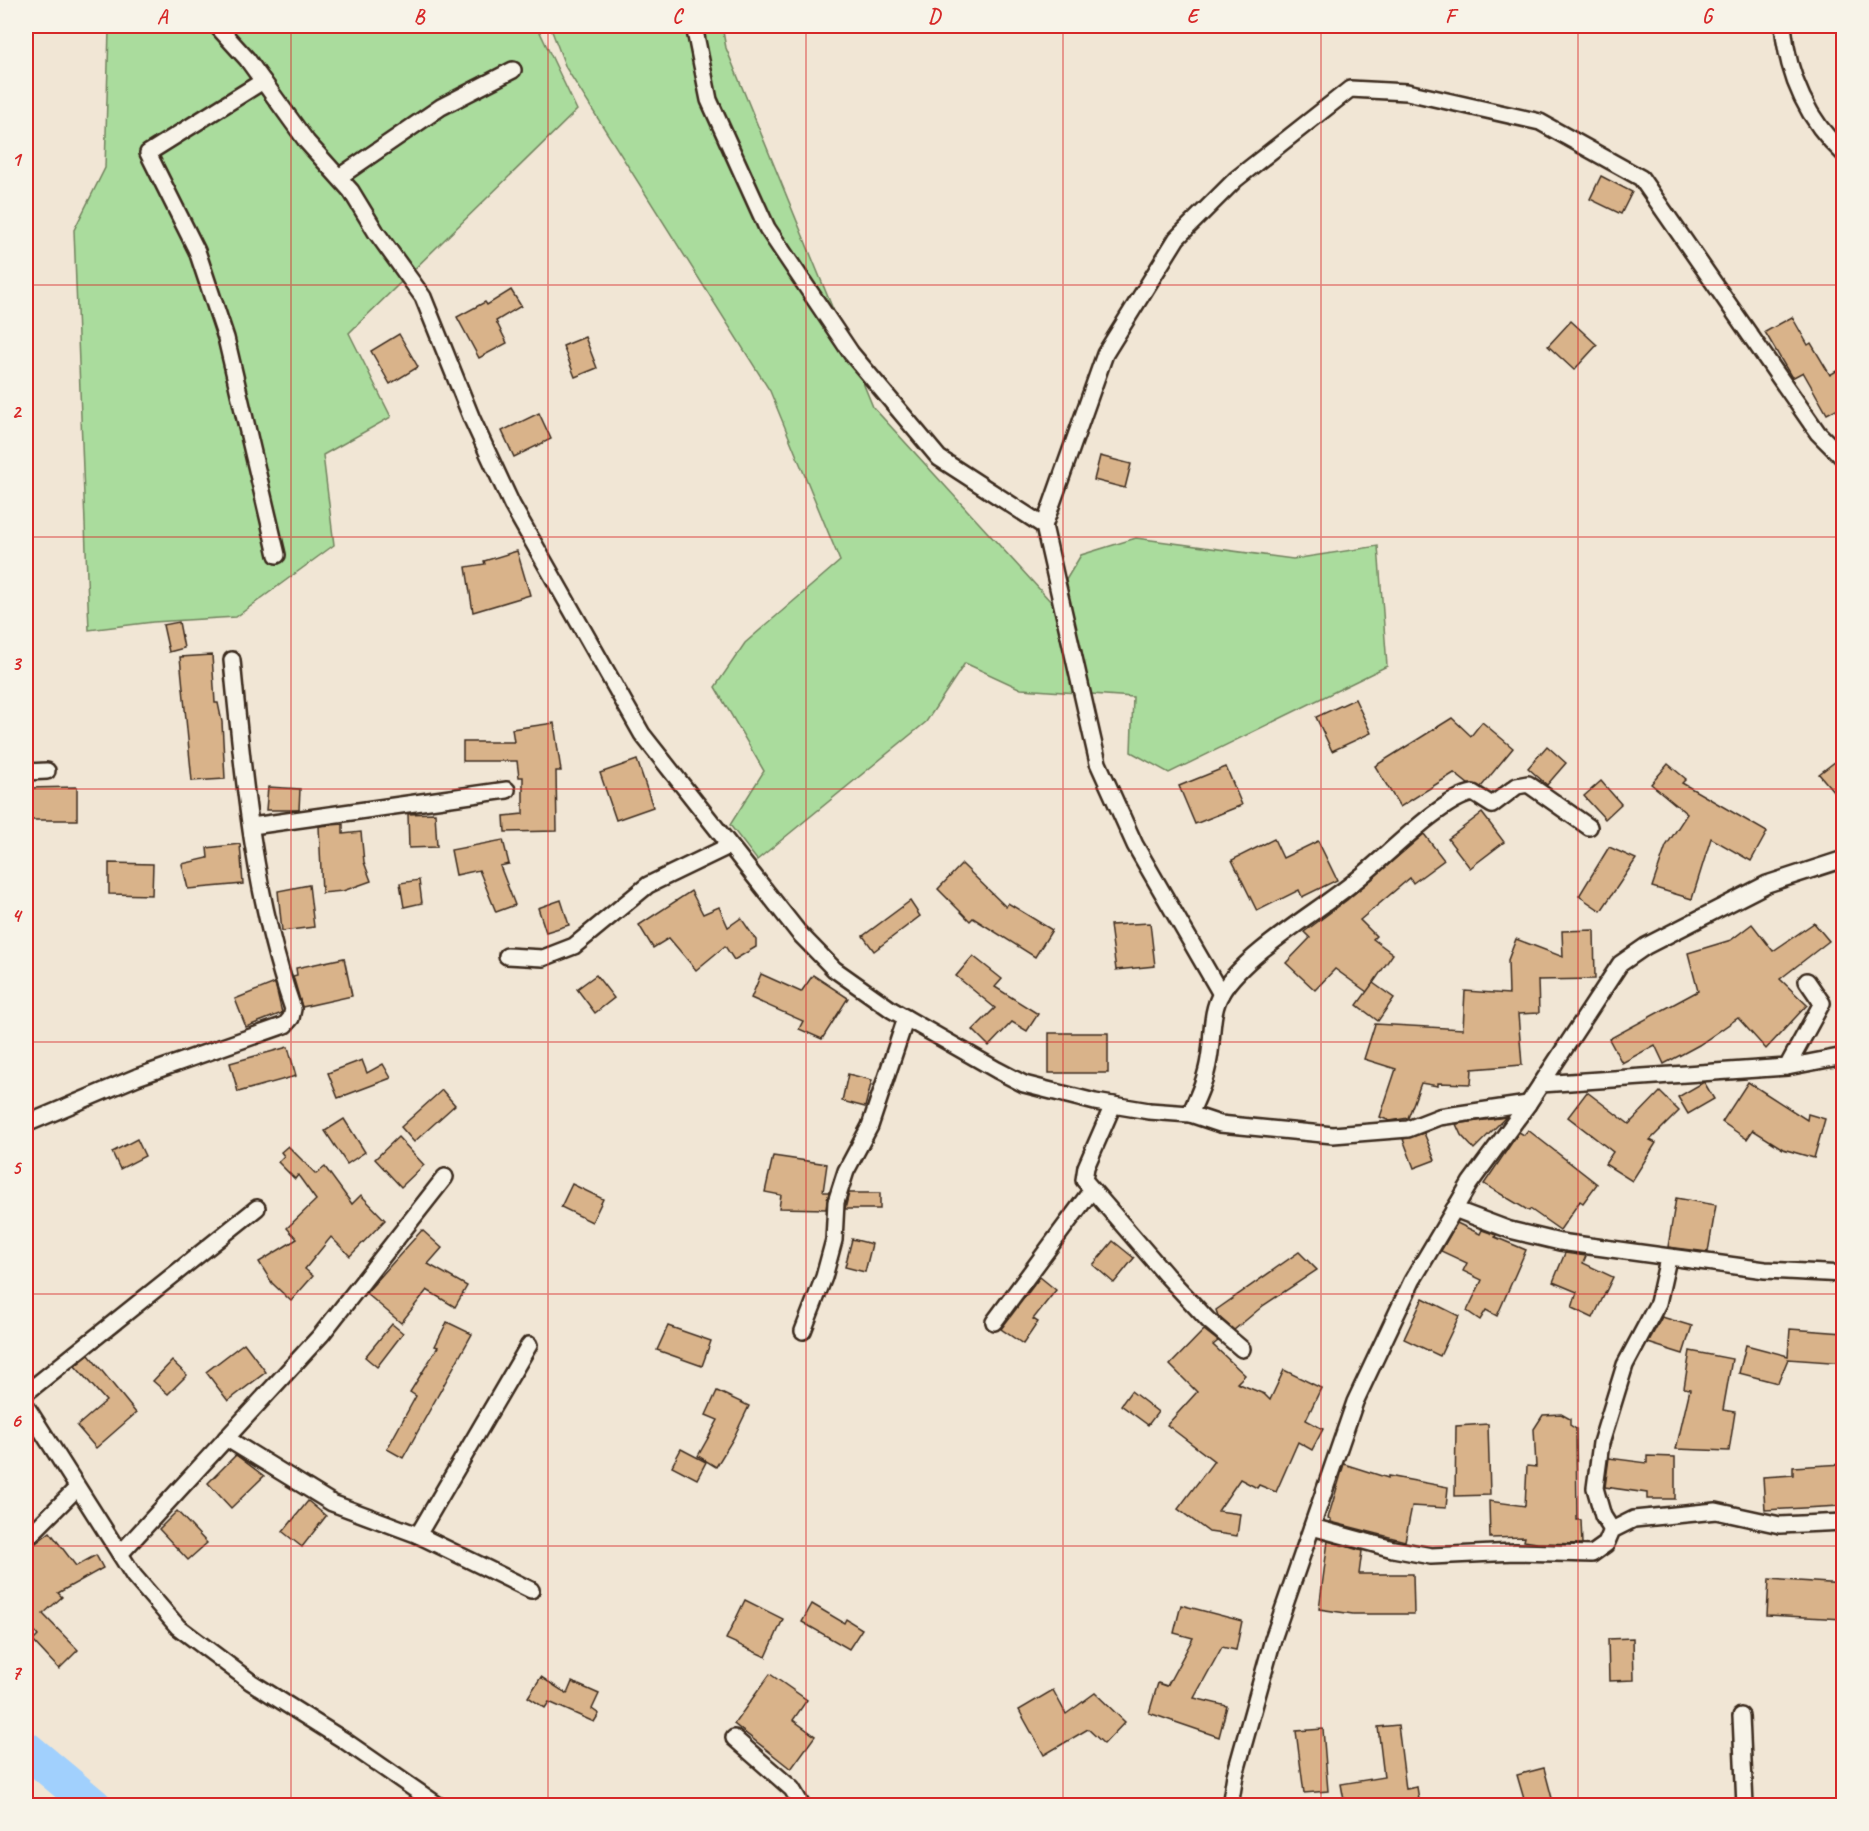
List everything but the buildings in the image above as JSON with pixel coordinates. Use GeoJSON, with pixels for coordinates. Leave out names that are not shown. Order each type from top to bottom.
{"type":"FeatureCollection","features":[{"type":"Feature","properties":{"kind":"street"},"geometry":{"type":"LineString","coordinates":[[217,26],[308,142],[363,207],[376,232],[423,297],[472,418],[512,505],[642,734],[799,933],[826,962],[861,989],[906,1018],[1024,1084],[1052,1093],[1113,1105],[1190,1114],[1220,1124],[1333,1135],[1408,1129],[1450,1114],[1528,1104]]}},
{"type":"Feature","properties":{"kind":"street"},"geometry":{"type":"LineString","coordinates":[[694,26],[709,100],[767,228],[851,353],[939,458],[1044,526]]}},
{"type":"Feature","properties":{"kind":"street"},"geometry":{"type":"LineString","coordinates":[[1783,26],[1793,79],[1801,100],[1827,138],[1844,154]]}},
{"type":"Feature","properties":{"kind":"street"},"geometry":{"type":"LineString","coordinates":[[339,177],[441,106],[513,70]]}},
{"type":"Feature","properties":{"kind":"street"},"geometry":{"type":"LineString","coordinates":[[262,81],[148,153],[197,251],[226,338],[277,555]]}},
{"type":"Feature","properties":{"kind":"street"},"geometry":{"type":"LineString","coordinates":[[1221,994],[1135,844],[1098,763],[1044,526],[1105,354],[1177,238],[1236,179],[1350,89],[1407,92],[1540,123],[1641,178],[1818,433],[1844,459]]}},
{"type":"Feature","properties":{"kind":"street"},"geometry":{"type":"LineString","coordinates":[[26,1124],[137,1077],[285,1025],[291,1018],[293,1009],[265,914],[241,754],[232,660]]}},
{"type":"Feature","properties":{"kind":"street"},"geometry":{"type":"LineString","coordinates":[[26,772],[46,771]]}},
{"type":"Feature","properties":{"kind":"street"},"geometry":{"type":"LineString","coordinates":[[1190,1114],[1205,1078],[1217,1001],[1229,982],[1270,945],[1356,881],[1381,856],[1419,827],[1466,794],[1473,793],[1492,805],[1517,786],[1528,784],[1589,827]]}},
{"type":"Feature","properties":{"kind":"street"},"geometry":{"type":"LineString","coordinates":[[252,826],[507,790]]}},
{"type":"Feature","properties":{"kind":"street"},"geometry":{"type":"LineString","coordinates":[[507,956],[543,958],[574,946],[648,885],[729,846]]}},
{"type":"Feature","properties":{"kind":"street"},"geometry":{"type":"LineString","coordinates":[[1230,1806],[1235,1775],[1273,1639],[1354,1402],[1412,1281],[1454,1209],[1528,1104],[1612,974],[1629,957],[1683,926],[1767,884],[1844,858]]}},
{"type":"Feature","properties":{"kind":"street"},"geometry":{"type":"LineString","coordinates":[[1787,1067],[1822,1004],[1807,981]]}},
{"type":"Feature","properties":{"kind":"street"},"geometry":{"type":"LineString","coordinates":[[802,1331],[824,1277],[834,1240],[836,1202],[846,1171],[870,1126],[906,1018]]}},
{"type":"Feature","properties":{"kind":"street"},"geometry":{"type":"LineString","coordinates":[[1541,1084],[1787,1067],[1844,1056]]}},
{"type":"Feature","properties":{"kind":"street"},"geometry":{"type":"LineString","coordinates":[[1113,1105],[1086,1167],[1084,1180],[1201,1313],[1242,1349]]}},
{"type":"Feature","properties":{"kind":"street"},"geometry":{"type":"LineString","coordinates":[[120,1554],[321,1335],[445,1177]]}},
{"type":"Feature","properties":{"kind":"street"},"geometry":{"type":"LineString","coordinates":[[994,1322],[1092,1191]]}},
{"type":"Feature","properties":{"kind":"street"},"geometry":{"type":"LineString","coordinates":[[26,1393],[257,1208]]}},
{"type":"Feature","properties":{"kind":"street"},"geometry":{"type":"LineString","coordinates":[[1454,1209],[1510,1230],[1540,1238],[1765,1270],[1844,1274]]}},
{"type":"Feature","properties":{"kind":"street"},"geometry":{"type":"LineString","coordinates":[[1612,1530],[1603,1516],[1595,1488],[1601,1443],[1608,1414],[1625,1365],[1658,1303],[1668,1258]]}},
{"type":"Feature","properties":{"kind":"street"},"geometry":{"type":"LineString","coordinates":[[418,1535],[529,1345]]}},
{"type":"Feature","properties":{"kind":"street"},"geometry":{"type":"LineString","coordinates":[[26,1406],[76,1488],[134,1575],[178,1627],[251,1682],[345,1741],[439,1806]]}},
{"type":"Feature","properties":{"kind":"street"},"geometry":{"type":"LineString","coordinates":[[226,1438],[332,1503],[418,1535],[531,1590]]}},
{"type":"Feature","properties":{"kind":"street"},"geometry":{"type":"LineString","coordinates":[[26,1539],[76,1488]]}},
{"type":"Feature","properties":{"kind":"street"},"geometry":{"type":"LineString","coordinates":[[1312,1527],[1393,1549],[1431,1556],[1515,1552],[1592,1554],[1606,1544],[1612,1530],[1634,1519],[1716,1511],[1780,1525],[1844,1522]]}},
{"type":"Feature","properties":{"kind":"street"},"geometry":{"type":"LineString","coordinates":[[1741,1716],[1745,1806]]}},
{"type":"Feature","properties":{"kind":"street"},"geometry":{"type":"LineString","coordinates":[[734,1738],[792,1789],[802,1806]]}},
{"type":"Feature","properties":{"kind":"green space"},"geometry":{"type":"Polygon","coordinates":[[[105,26],[537,26],[577,110],[349,333],[391,417],[323,455],[334,545],[236,617],[153,622],[89,630],[74,230],[105,168],[109,30],[105,26]]]}},
{"type":"Feature","properties":{"kind":"green space"},"geometry":{"type":"Polygon","coordinates":[[[550,26],[722,26],[726,48],[873,407],[1052,603],[1081,555],[1136,538],[1293,559],[1378,546],[1387,666],[1169,773],[1131,752],[1133,697],[1021,689],[965,663],[926,722],[757,860],[730,825],[764,771],[715,687],[745,643],[840,561],[770,391],[566,68],[550,26]]]}},
{"type":"Feature","properties":{"kind":"waterway"},"geometry":{"type":"LineString","coordinates":[[26,1749],[94,1806]]}}]}
